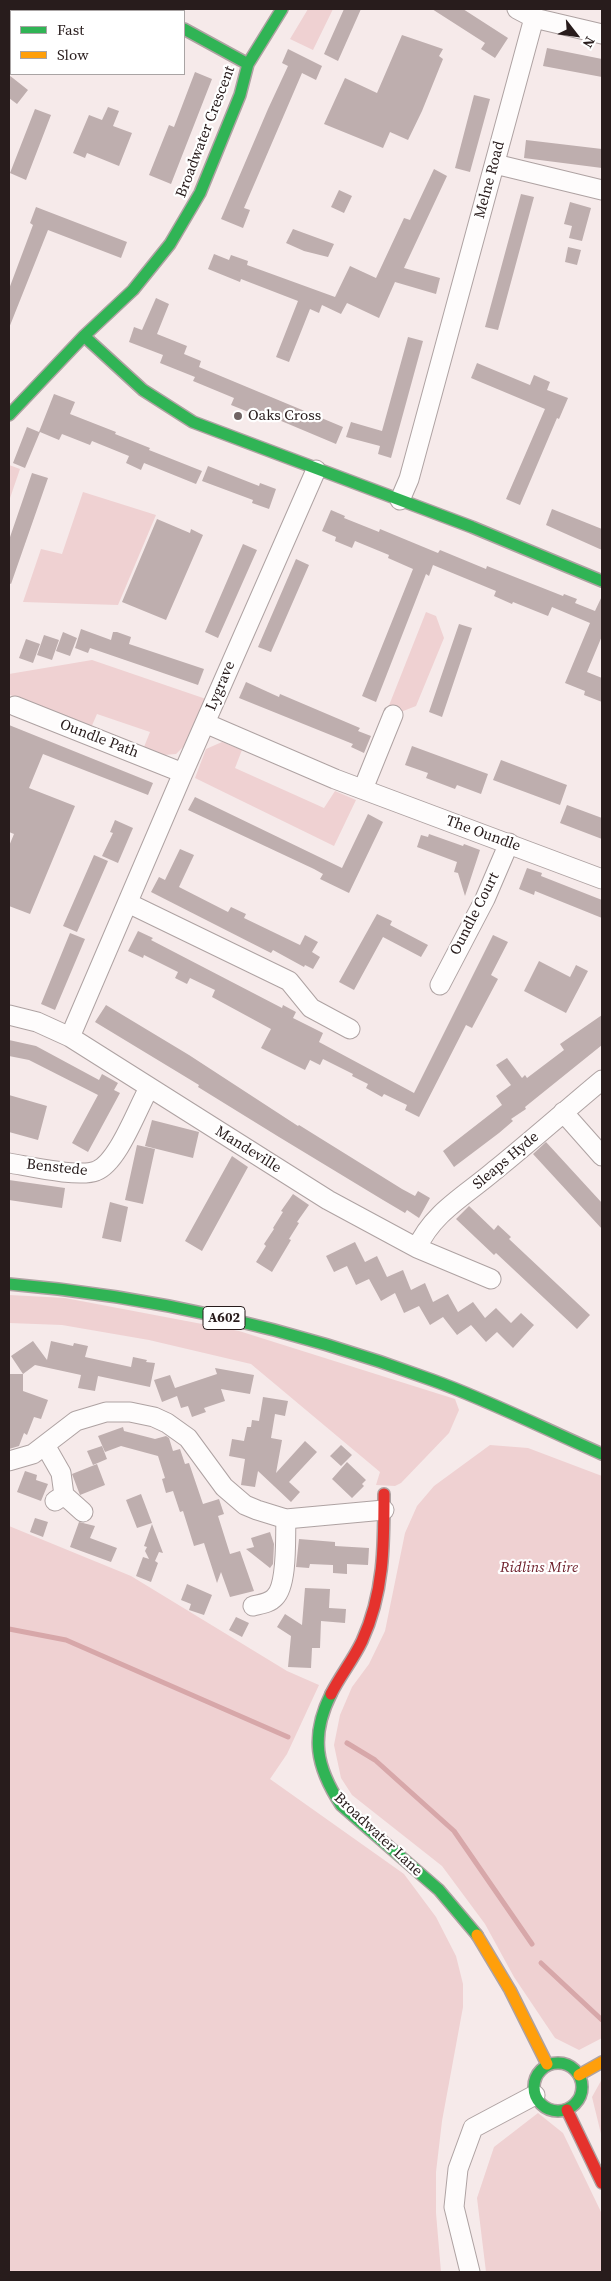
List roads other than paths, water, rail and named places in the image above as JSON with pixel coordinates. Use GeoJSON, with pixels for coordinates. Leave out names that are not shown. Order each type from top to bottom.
{"type":"FeatureCollection","features":[{"type":"Feature","properties":{"kind":"main road","name":"Broadwater Crescent"},"geometry":{"type":"LineString","coordinates":[[9,415],[84,336],[136,287],[170,244],[195,204],[240,94],[248,64],[282,9]]}},
{"type":"Feature","properties":{"kind":"main road"},"geometry":{"type":"LineString","coordinates":[[185,30],[248,64]]}},
{"type":"Feature","properties":{"kind":"main road"},"geometry":{"type":"LineString","coordinates":[[84,336],[143,390],[193,422],[316,470],[400,500],[602,581]]}},
{"type":"Feature","properties":{"kind":"main road","name":"A602"},"geometry":{"type":"LineString","coordinates":[[9,1284],[71,1289],[197,1311],[331,1347],[432,1380],[602,1454]]}},
{"type":"Feature","properties":{"kind":"main road","name":"Broadwater Lane"},"geometry":{"type":"LineString","coordinates":[[384,1502],[385,1547],[380,1588],[364,1634],[322,1713],[317,1738],[319,1764],[324,1779],[341,1805],[435,1887],[466,1920],[486,1949],[547,2064]]}},
{"type":"Feature","properties":{"kind":"main road"},"geometry":{"type":"LineString","coordinates":[[579,2075],[602,2062]]}},
{"type":"Feature","properties":{"kind":"main road"},"geometry":{"type":"LineString","coordinates":[[558,2063],[570,2066],[579,2075],[582,2091],[577,2102],[567,2110],[554,2110],[542,2106],[535,2095],[534,2082],[537,2074],[547,2064],[558,2063]]}},
{"type":"Feature","properties":{"kind":"main road"},"geometry":{"type":"LineString","coordinates":[[567,2110],[602,2184]]}},
{"type":"Feature","properties":{"kind":"street"},"geometry":{"type":"LineString","coordinates":[[517,9],[534,18],[602,34]]}},
{"type":"Feature","properties":{"kind":"street","name":"Melne Road"},"geometry":{"type":"LineString","coordinates":[[400,500],[409,479],[534,18]]}},
{"type":"Feature","properties":{"kind":"street"},"geometry":{"type":"LineString","coordinates":[[495,164],[602,190]]}},
{"type":"Feature","properties":{"kind":"street","name":"Lygrave"},"geometry":{"type":"LineString","coordinates":[[70,1037],[182,773],[316,470]]}},
{"type":"Feature","properties":{"kind":"street","name":"Oundle Path"},"geometry":{"type":"LineString","coordinates":[[15,706],[182,773]]}},
{"type":"Feature","properties":{"kind":"street"},"geometry":{"type":"LineString","coordinates":[[363,790],[392,714]]}},
{"type":"Feature","properties":{"kind":"street","name":"The Oundle"},"geometry":{"type":"LineString","coordinates":[[205,723],[363,790],[602,879]]}},
{"type":"Feature","properties":{"kind":"street","name":"Oundle Court"},"geometry":{"type":"LineString","coordinates":[[440,985],[485,899],[509,843]]}},
{"type":"Feature","properties":{"kind":"street"},"geometry":{"type":"LineString","coordinates":[[128,903],[289,981],[310,1008],[350,1029]]}},
{"type":"Feature","properties":{"kind":"street","name":"Mandeville"},"geometry":{"type":"LineString","coordinates":[[9,1015],[37,1022],[70,1037],[328,1200],[417,1248],[492,1280]]}},
{"type":"Feature","properties":{"kind":"street","name":"Sleaps Hyde"},"geometry":{"type":"LineString","coordinates":[[417,1248],[423,1234],[436,1218],[493,1173],[602,1080]]}},
{"type":"Feature","properties":{"kind":"street","name":"Benstede"},"geometry":{"type":"LineString","coordinates":[[9,1162],[74,1172],[95,1172],[113,1156],[149,1088]]}},
{"type":"Feature","properties":{"kind":"street"},"geometry":{"type":"LineString","coordinates":[[563,1112],[602,1156]]}},
{"type":"Feature","properties":{"kind":"street"},"geometry":{"type":"LineString","coordinates":[[9,1461],[33,1454],[76,1422],[115,1411],[142,1414],[167,1423],[188,1438],[224,1487],[245,1505],[286,1518],[384,1502]]}},
{"type":"Feature","properties":{"kind":"street"},"geometry":{"type":"LineString","coordinates":[[45,1446],[61,1473],[59,1498],[83,1512]]}},
{"type":"Feature","properties":{"kind":"street"},"geometry":{"type":"LineString","coordinates":[[253,1606],[270,1601],[279,1592],[283,1576],[286,1518]]}},
{"type":"Feature","properties":{"kind":"street"},"geometry":{"type":"LineString","coordinates":[[470,2272],[454,2207],[458,2169],[473,2128],[535,2095]]}},
{"type":"Feature","properties":{"kind":"waterway"},"geometry":{"type":"LineString","coordinates":[[9,1629],[66,1640],[288,1737]]}},
{"type":"Feature","properties":{"kind":"waterway"},"geometry":{"type":"LineString","coordinates":[[347,1743],[375,1760],[454,1831],[532,1944]]}},
{"type":"Feature","properties":{"kind":"waterway"},"geometry":{"type":"LineString","coordinates":[[541,1963],[602,2020]]}},
{"type":"Feature","properties":{"kind":"place","name":"Oaks Cross"},"geometry":{"type":"Point","coordinates":[238,416]}},
{"type":"Feature","properties":{"kind":"park label","name":"Ridlins Mire"},"geometry":{"type":"Point","coordinates":[539,1568]}}]}
